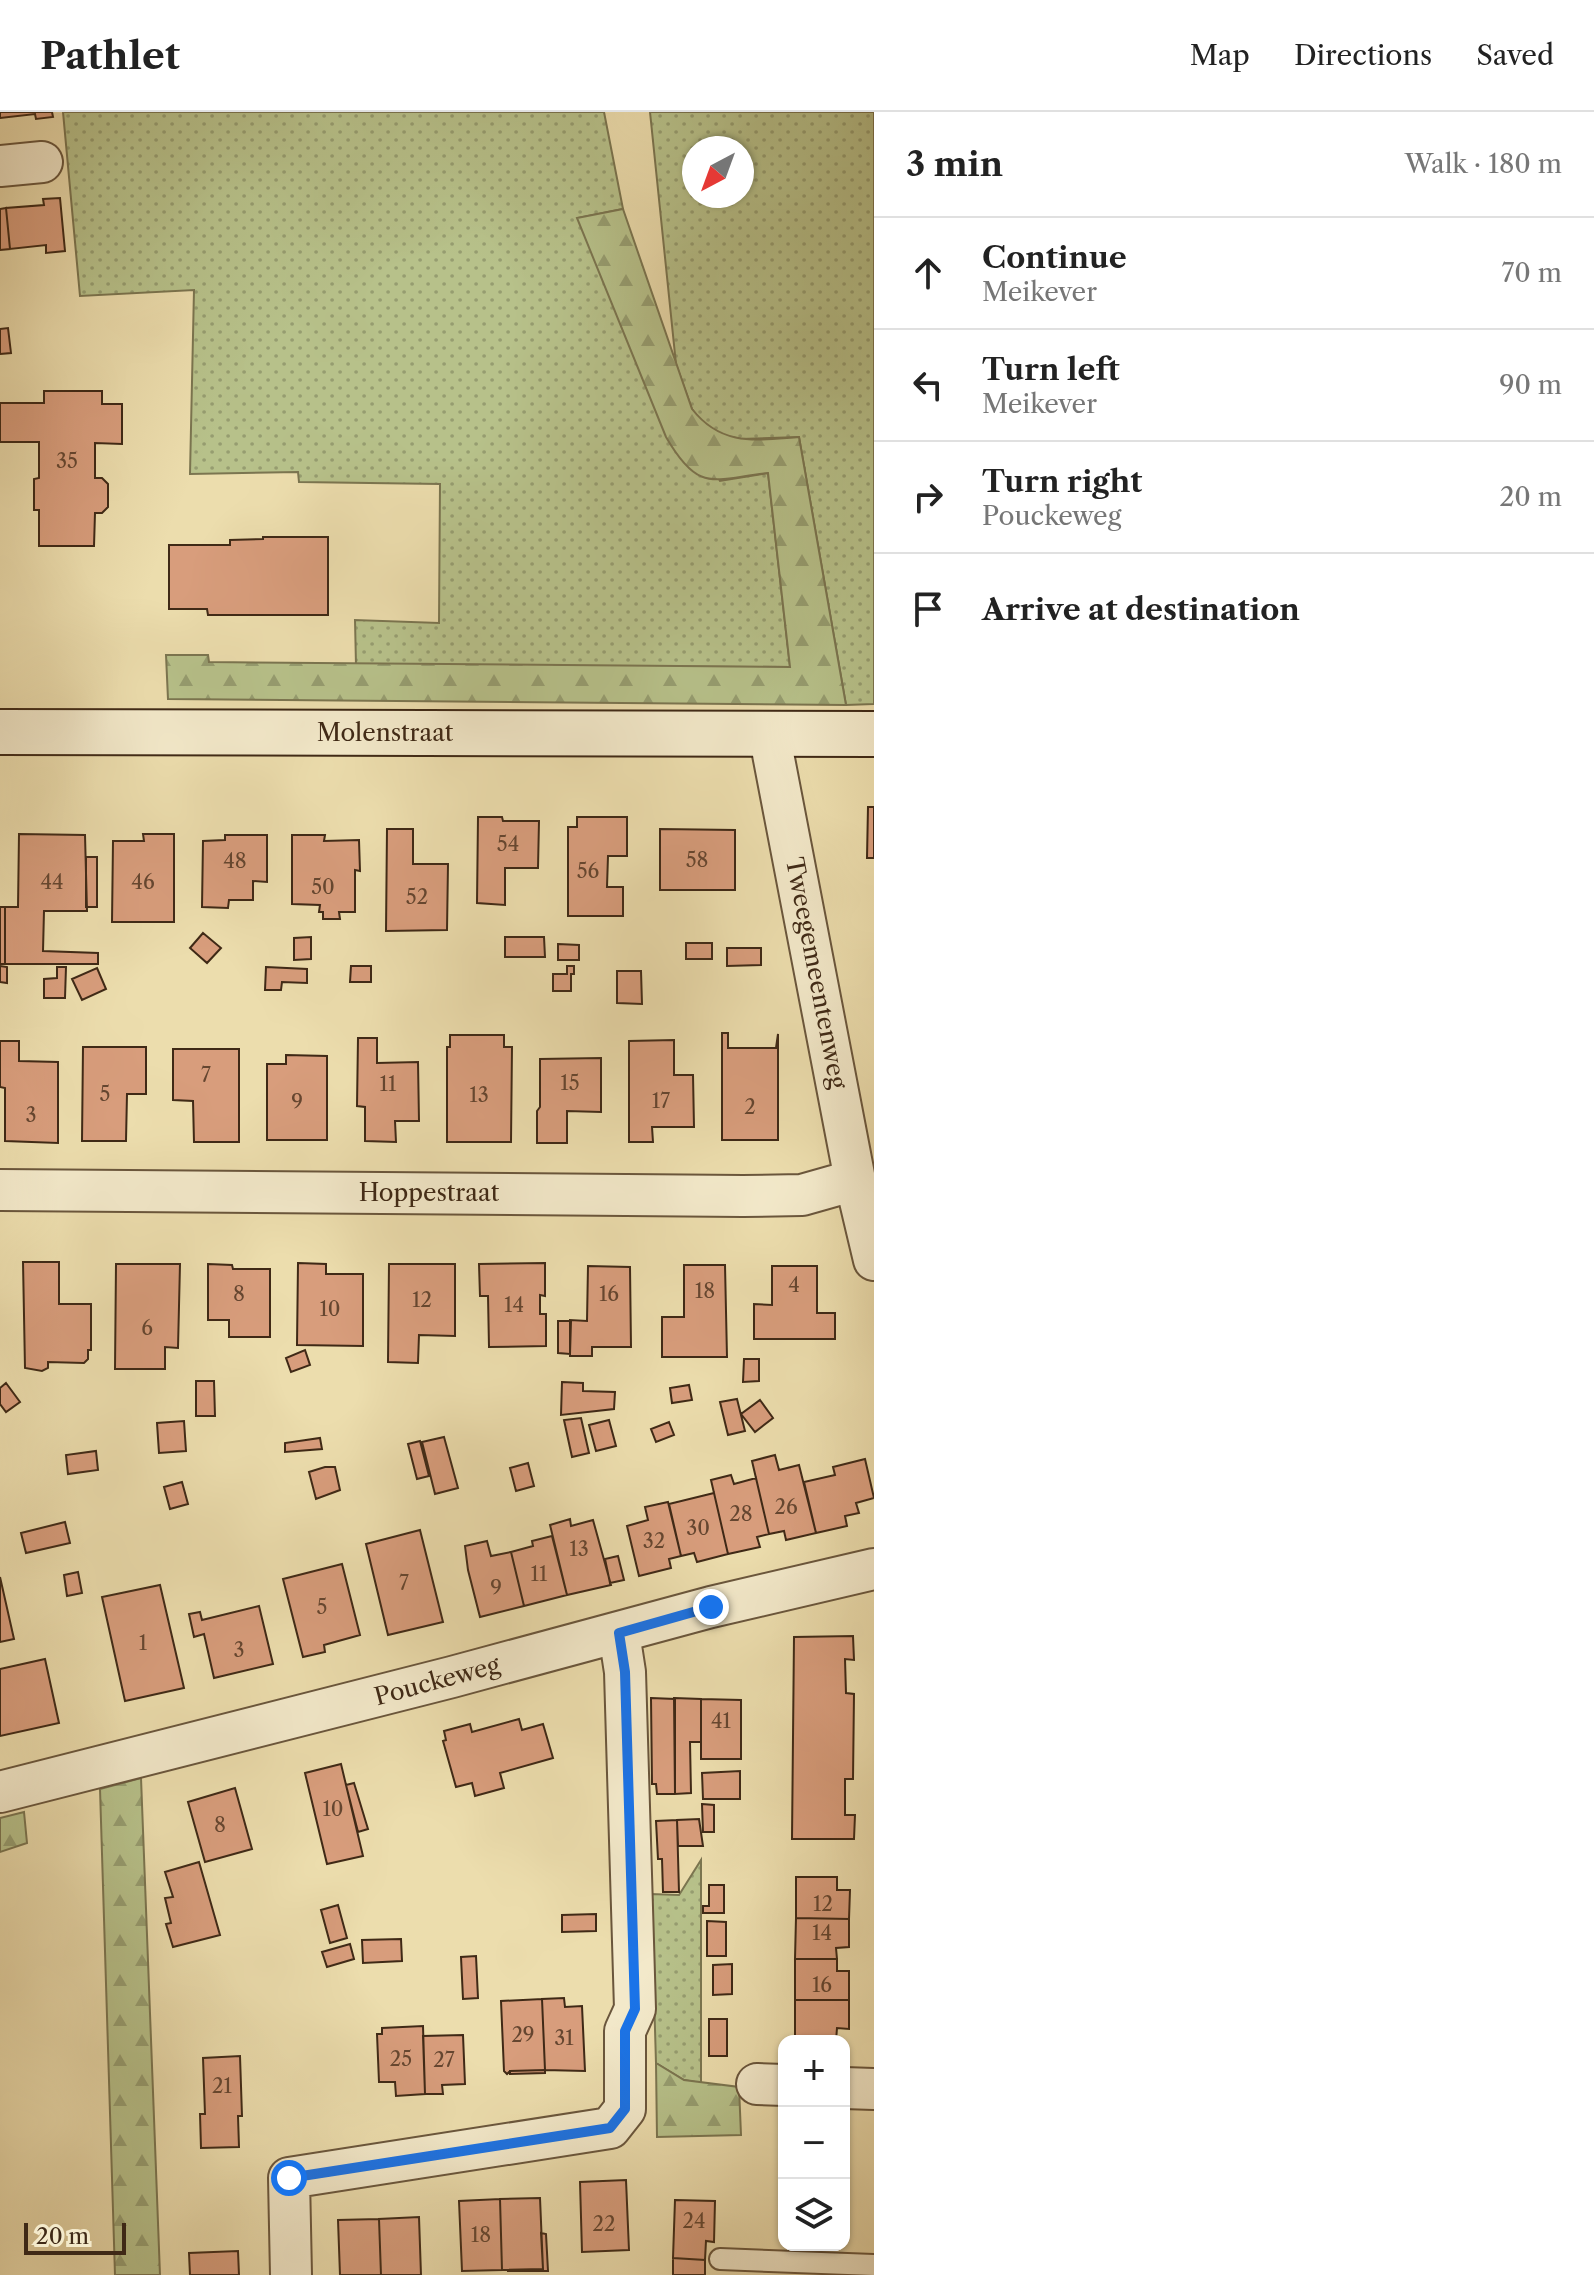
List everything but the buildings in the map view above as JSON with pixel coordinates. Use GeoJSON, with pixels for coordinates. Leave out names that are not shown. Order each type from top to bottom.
{"type":"FeatureCollection","features":[{"type":"Feature","properties":{"kind":"street"},"geometry":{"type":"LineString","coordinates":[[0,166],[42,162]]}},
{"type":"Feature","properties":{"kind":"street","name":"Molenstraat"},"geometry":{"type":"LineString","coordinates":[[0,732],[874,734]]}},
{"type":"Feature","properties":{"kind":"street","name":"Tweegemeentenweg"},"geometry":{"type":"LineString","coordinates":[[769,733],[855,1180],[874,1260]]}},
{"type":"Feature","properties":{"kind":"street","name":"Hoppestraat"},"geometry":{"type":"LineString","coordinates":[[0,1190],[743,1196],[802,1195],[855,1180]]}},
{"type":"Feature","properties":{"kind":"street","name":"Pouckeweg"},"geometry":{"type":"LineString","coordinates":[[0,1792],[711,1607],[874,1569]]}},
{"type":"Feature","properties":{"kind":"street"},"geometry":{"type":"LineString","coordinates":[[291,2275],[289,2178],[610,2128],[625,2109],[625,2031],[635,2009],[625,1672],[619,1633]]}},
{"type":"Feature","properties":{"kind":"street"},"geometry":{"type":"LineString","coordinates":[[850,2088],[874,2089]]}},
{"type":"Feature","properties":{"kind":"lane"},"geometry":{"type":"LineString","coordinates":[[720,2259],[874,2265]]}},
{"type":"Feature","properties":{"kind":"green space"},"geometry":{"type":"Polygon","coordinates":[[[63,112],[604,112],[623,209],[578,218],[720,481],[768,473],[790,667],[356,665],[355,620],[439,623],[440,484],[299,482],[298,472],[190,474],[194,290],[80,296],[63,112]]]}},
{"type":"Feature","properties":{"kind":"green space"},"geometry":{"type":"Polygon","coordinates":[[[650,112],[874,112],[874,704],[846,705],[799,437],[741,439],[722,435],[703,423],[692,409],[676,364],[650,112]]]}},
{"type":"Feature","properties":{"kind":"green space"},"geometry":{"type":"Polygon","coordinates":[[[623,209],[692,409],[715,430],[728,435],[754,439],[799,437],[846,705],[168,699],[166,655],[208,655],[209,662],[790,667],[768,473],[709,479],[688,468],[678,455],[666,437],[577,218],[623,209]]]}},
{"type":"Feature","properties":{"kind":"green space"},"geometry":{"type":"Polygon","coordinates":[[[141,1778],[160,2275],[115,2275],[100,1789],[141,1778]]]}},
{"type":"Feature","properties":{"kind":"green space"},"geometry":{"type":"Polygon","coordinates":[[[24,1812],[27,1843],[0,1852],[0,1818],[24,1812]]]}},
{"type":"Feature","properties":{"kind":"green space"},"geometry":{"type":"Polygon","coordinates":[[[701,1860],[701,2083],[684,2080],[656,2063],[651,1894],[679,1895],[701,1860]]]}},
{"type":"Feature","properties":{"kind":"green space"},"geometry":{"type":"Polygon","coordinates":[[[656,2063],[684,2080],[739,2087],[741,2135],[657,2137],[656,2063]]]}},
{"type":"Feature","properties":{"kind":"route"},"geometry":{"type":"LineString","coordinates":[[289,2178],[610,2128],[625,2109],[625,2031],[635,2009],[625,1672],[619,1633],[711,1607]]}}]}
